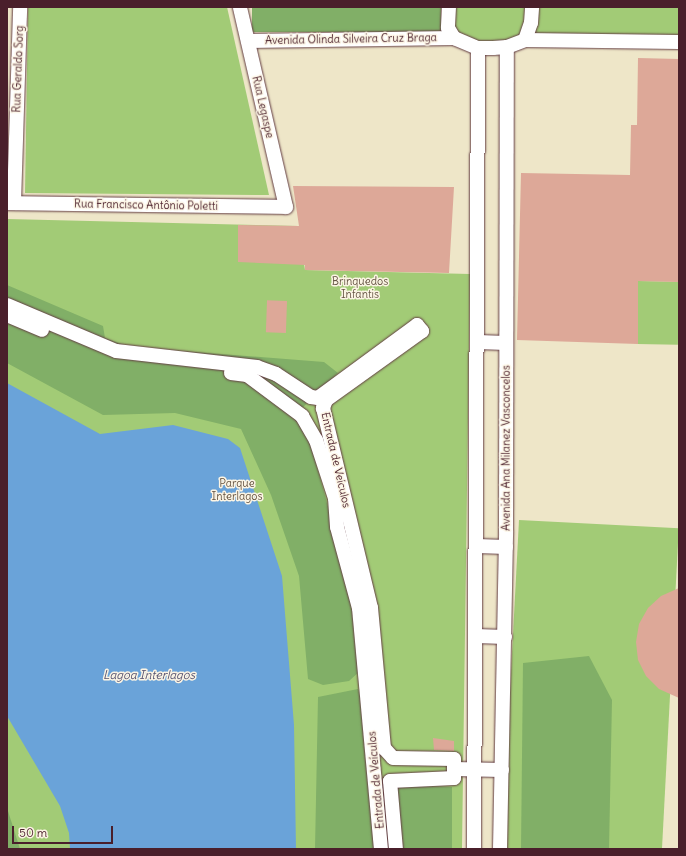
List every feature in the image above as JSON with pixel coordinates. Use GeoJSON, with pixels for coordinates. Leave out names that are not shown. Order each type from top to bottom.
{"type":"FeatureCollection","features":[{"type":"Feature","properties":{"kind":"street","name":"Rua Geraldo Sorg"},"geometry":{"type":"LineString","coordinates":[[11,203],[13,59],[20,7]]}},
{"type":"Feature","properties":{"kind":"street","name":"Rua Legaspe"},"geometry":{"type":"LineString","coordinates":[[240,7],[286,206]]}},
{"type":"Feature","properties":{"kind":"street"},"geometry":{"type":"LineString","coordinates":[[449,7],[448,28],[454,38],[478,48],[507,47],[525,40],[679,42]]}},
{"type":"Feature","properties":{"kind":"street"},"geometry":{"type":"LineString","coordinates":[[525,40],[531,23],[532,7]]}},
{"type":"Feature","properties":{"kind":"street","name":"Avenida Olinda Silveira Cruz Braga"},"geometry":{"type":"LineString","coordinates":[[248,41],[454,38]]}},
{"type":"Feature","properties":{"kind":"street","name":"Avenida Ana Milanez Vasconcelos"},"geometry":{"type":"LineString","coordinates":[[500,849],[506,547],[507,47]]}},
{"type":"Feature","properties":{"kind":"street"},"geometry":{"type":"LineString","coordinates":[[474,849],[478,546],[478,48]]}},
{"type":"Feature","properties":{"kind":"street","name":"Rua Francisco Antônio Poletti"},"geometry":{"type":"LineString","coordinates":[[11,203],[286,206]]}},
{"type":"Feature","properties":{"kind":"street","name":"Entrada de Veículos"},"geometry":{"type":"LineString","coordinates":[[7,304],[116,350],[257,367],[276,374],[311,397],[318,398],[417,325],[422,331],[326,400],[323,408],[371,608],[384,748],[393,758],[454,759],[454,778],[390,781],[396,849]]}},
{"type":"Feature","properties":{"kind":"street","name":"Entrada de Veículos"},"geometry":{"type":"LineString","coordinates":[[7,315],[116,360],[247,375],[302,416],[316,440],[335,498],[336,526],[359,608],[381,849]]}},
{"type":"Feature","properties":{"kind":"street"},"geometry":{"type":"LineString","coordinates":[[478,342],[506,343]]}},
{"type":"Feature","properties":{"kind":"street"},"geometry":{"type":"LineString","coordinates":[[478,546],[506,547]]}},
{"type":"Feature","properties":{"kind":"street"},"geometry":{"type":"LineString","coordinates":[[476,636],[505,636]]}},
{"type":"Feature","properties":{"kind":"street"},"geometry":{"type":"LineString","coordinates":[[454,769],[502,770]]}},
{"type":"Feature","properties":{"kind":"green space"},"geometry":{"type":"Polygon","coordinates":[[[28,7],[227,7],[269,195],[25,193],[28,7]]]}},
{"type":"Feature","properties":{"kind":"green space"},"geometry":{"type":"Polygon","coordinates":[[[252,7],[441,7],[441,32],[252,32],[252,7]]]}},
{"type":"Feature","properties":{"kind":"green space"},"geometry":{"type":"Polygon","coordinates":[[[451,7],[531,7],[524,39],[507,45],[455,38],[451,7]]]}},
{"type":"Feature","properties":{"kind":"green space"},"geometry":{"type":"Polygon","coordinates":[[[534,7],[679,7],[679,40],[534,40],[534,7]]]}},
{"type":"Feature","properties":{"kind":"green space","name":"Parque Interlagos"},"geometry":{"type":"Polygon","coordinates":[[[7,219],[298,226],[305,270],[470,274],[462,849],[7,849],[7,219]]]}},
{"type":"Feature","properties":{"kind":"green space"},"geometry":{"type":"Polygon","coordinates":[[[638,281],[679,282],[678,345],[637,344],[638,281]]]}},
{"type":"Feature","properties":{"kind":"green space"},"geometry":{"type":"Polygon","coordinates":[[[7,285],[103,326],[105,338],[130,347],[324,362],[338,373],[294,416],[311,445],[352,594],[360,671],[349,681],[323,685],[308,679],[299,576],[271,495],[241,429],[175,413],[103,415],[7,363],[7,285]]]}},
{"type":"Feature","properties":{"kind":"green space"},"geometry":{"type":"Polygon","coordinates":[[[519,520],[679,528],[662,849],[502,849],[519,520]]]}},
{"type":"Feature","properties":{"kind":"green space"},"geometry":{"type":"Polygon","coordinates":[[[589,656],[612,700],[609,849],[521,849],[523,663],[589,656]]]}},
{"type":"Feature","properties":{"kind":"green space"},"geometry":{"type":"Polygon","coordinates":[[[358,689],[366,717],[372,784],[452,787],[452,849],[315,849],[318,697],[358,689]]]}},
{"type":"Feature","properties":{"kind":"green space"},"geometry":{"type":"Polygon","coordinates":[[[7,808],[8,811],[20,849],[7,849],[7,808]]]}},
{"type":"Feature","properties":{"kind":"water","name":"Lagoa Interlagos"},"geometry":{"type":"Polygon","coordinates":[[[7,383],[100,434],[173,425],[228,439],[240,448],[282,576],[294,725],[296,849],[70,849],[69,833],[60,806],[7,716],[7,383]]]}},
{"type":"Feature","properties":{"kind":"building"},"geometry":{"type":"Polygon","coordinates":[[[638,58],[679,59],[679,282],[638,281],[638,344],[517,340],[521,173],[630,175],[631,125],[637,125],[638,58]]]}},
{"type":"Feature","properties":{"kind":"building"},"geometry":{"type":"Polygon","coordinates":[[[293,186],[454,187],[449,273],[305,270],[305,265],[238,262],[238,225],[299,226],[293,186]]]}},
{"type":"Feature","properties":{"kind":"building"},"geometry":{"type":"Polygon","coordinates":[[[267,300],[287,301],[286,333],[266,332],[267,300]]]}},
{"type":"Feature","properties":{"kind":"building"},"geometry":{"type":"Polygon","coordinates":[[[679,588],[679,698],[659,689],[646,676],[638,660],[636,642],[639,624],[648,608],[661,596],[679,588]]]}},
{"type":"Feature","properties":{"kind":"building"},"geometry":{"type":"Polygon","coordinates":[[[433,738],[454,741],[454,751],[434,750],[433,738]]]}},
{"type":"Feature","properties":{"kind":"park label","name":"Brinquedos Infantis"},"geometry":{"type":"Point","coordinates":[360,288]}}]}
